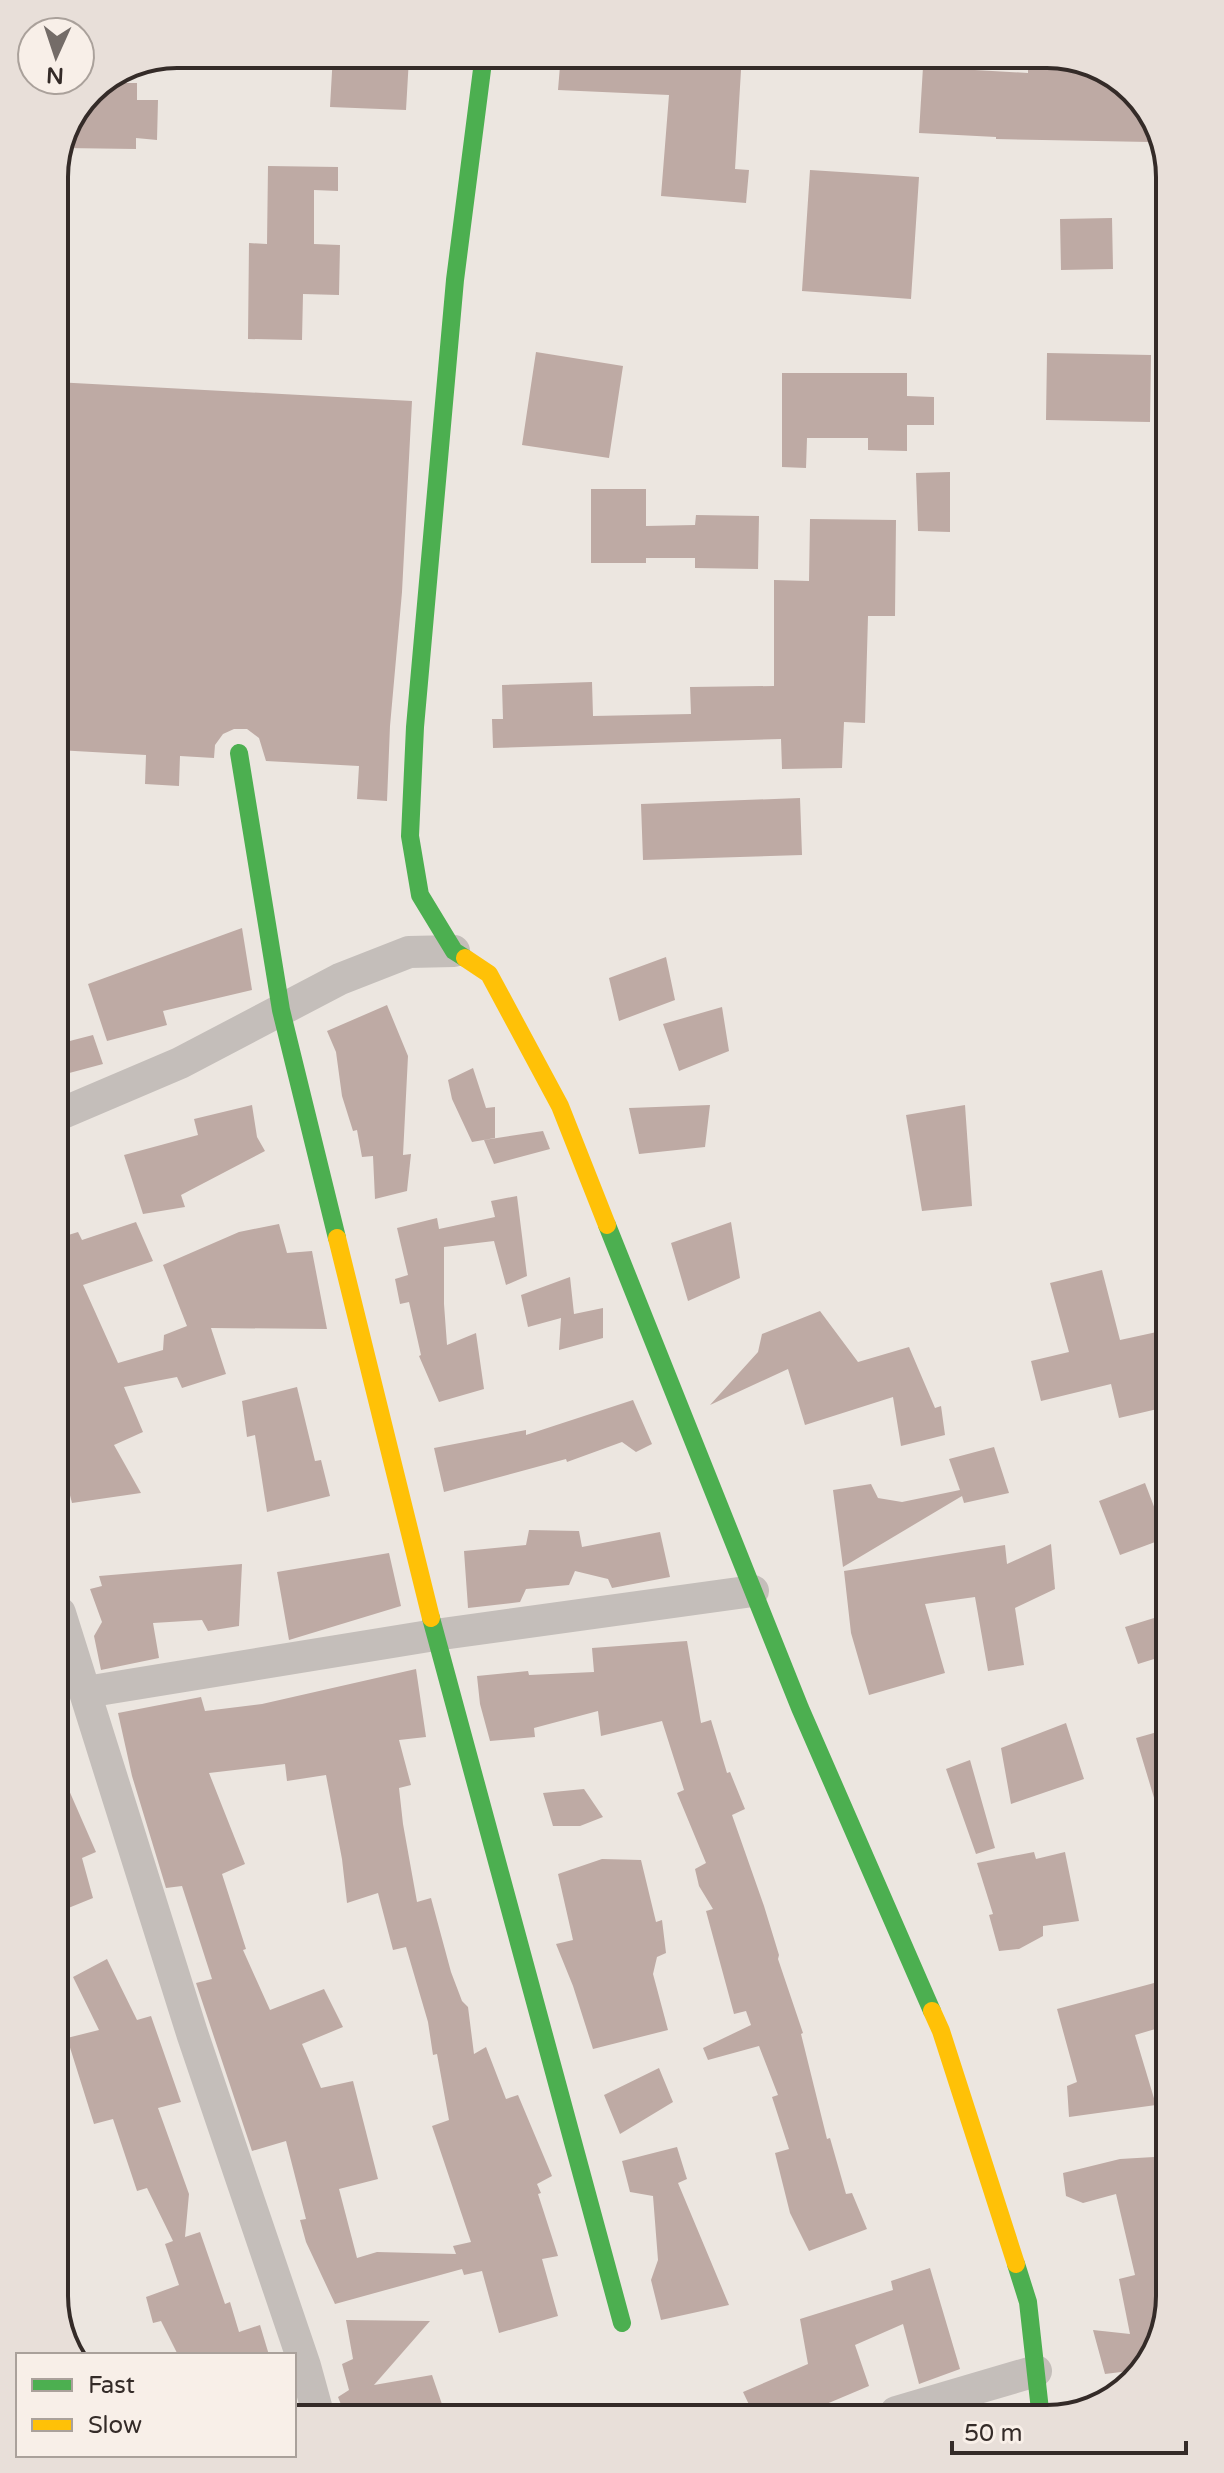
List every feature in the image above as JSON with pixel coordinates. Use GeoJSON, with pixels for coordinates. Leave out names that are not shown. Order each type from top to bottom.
{"type":"FeatureCollection","features":[{"type":"Feature","properties":{"kind":"street"},"geometry":{"type":"LineString","coordinates":[[482,68],[454,295],[415,727],[410,836],[420,895],[454,951],[489,974],[560,1106],[806,1722],[941,2031],[1028,2302],[1039,2405]]}},
{"type":"Feature","properties":{"kind":"street"},"geometry":{"type":"LineString","coordinates":[[239,753],[281,1010],[435,1635],[622,2323]]}},
{"type":"Feature","properties":{"kind":"street"},"geometry":{"type":"LineString","coordinates":[[68,1111],[180,1063],[340,979],[409,952],[454,951]]}},
{"type":"Feature","properties":{"kind":"street"},"geometry":{"type":"LineString","coordinates":[[86,1692],[435,1635],[753,1591]]}},
{"type":"Feature","properties":{"kind":"street"},"geometry":{"type":"LineString","coordinates":[[68,1637],[192,2033],[316,2405]]}},
{"type":"Feature","properties":{"kind":"street"},"geometry":{"type":"LineString","coordinates":[[920,2405],[1036,2371]]}},
{"type":"Feature","properties":{"kind":"building"},"geometry":{"type":"Polygon","coordinates":[[[332,68],[408,68],[406,110],[330,107],[332,68]]]}},
{"type":"Feature","properties":{"kind":"building"},"geometry":{"type":"Polygon","coordinates":[[[560,68],[741,68],[735,169],[749,170],[746,203],[661,196],[669,95],[558,90],[560,68]]]}},
{"type":"Feature","properties":{"kind":"building"},"geometry":{"type":"Polygon","coordinates":[[[923,68],[1028,73],[1028,68],[1068,70],[1108,86],[1138,116],[1150,142],[996,139],[919,133],[923,68]]]}},
{"type":"Feature","properties":{"kind":"building"},"geometry":{"type":"Polygon","coordinates":[[[122,83],[137,83],[137,100],[158,100],[157,140],[136,138],[136,149],[72,148],[86,116],[122,83]]]}},
{"type":"Feature","properties":{"kind":"building"},"geometry":{"type":"Polygon","coordinates":[[[268,166],[338,167],[338,191],[314,190],[314,244],[340,245],[339,295],[303,294],[302,340],[248,339],[249,243],[267,244],[268,166]]]}},
{"type":"Feature","properties":{"kind":"building"},"geometry":{"type":"Polygon","coordinates":[[[810,170],[919,177],[911,299],[802,291],[810,170]]]}},
{"type":"Feature","properties":{"kind":"building"},"geometry":{"type":"Polygon","coordinates":[[[1112,218],[1113,269],[1061,270],[1060,219],[1112,218]]]}},
{"type":"Feature","properties":{"kind":"building"},"geometry":{"type":"Polygon","coordinates":[[[536,352],[623,366],[609,458],[522,445],[536,352]]]}},
{"type":"Feature","properties":{"kind":"building"},"geometry":{"type":"Polygon","coordinates":[[[1047,353],[1151,355],[1150,422],[1046,420],[1047,353]]]}},
{"type":"Feature","properties":{"kind":"building"},"geometry":{"type":"Polygon","coordinates":[[[782,373],[907,373],[907,396],[934,397],[934,425],[907,425],[907,451],[868,450],[868,438],[807,438],[806,468],[782,467],[782,373]]]}},
{"type":"Feature","properties":{"kind":"building"},"geometry":{"type":"Polygon","coordinates":[[[68,383],[412,401],[387,801],[357,799],[359,766],[266,761],[259,738],[247,729],[234,729],[223,734],[215,745],[214,758],[180,756],[179,786],[145,784],[146,755],[68,751],[68,383]]]}},
{"type":"Feature","properties":{"kind":"building"},"geometry":{"type":"Polygon","coordinates":[[[950,472],[950,532],[918,531],[916,473],[950,472]]]}},
{"type":"Feature","properties":{"kind":"building"},"geometry":{"type":"Polygon","coordinates":[[[591,489],[646,489],[646,526],[695,525],[696,515],[759,516],[758,569],[695,568],[695,558],[646,558],[646,563],[591,563],[591,489]]]}},
{"type":"Feature","properties":{"kind":"building"},"geometry":{"type":"Polygon","coordinates":[[[810,519],[896,520],[895,616],[868,616],[865,723],[844,722],[842,768],[782,769],[781,739],[493,748],[492,719],[503,719],[502,685],[592,682],[593,716],[691,714],[690,687],[774,686],[774,580],[809,581],[810,519]]]}},
{"type":"Feature","properties":{"kind":"building"},"geometry":{"type":"Polygon","coordinates":[[[800,798],[802,855],[643,860],[641,804],[800,798]]]}},
{"type":"Feature","properties":{"kind":"building"},"geometry":{"type":"Polygon","coordinates":[[[242,928],[252,990],[163,1011],[167,1025],[107,1041],[88,984],[242,928]]]}},
{"type":"Feature","properties":{"kind":"building"},"geometry":{"type":"Polygon","coordinates":[[[666,957],[675,1000],[619,1021],[609,978],[666,957]]]}},
{"type":"Feature","properties":{"kind":"building"},"geometry":{"type":"Polygon","coordinates":[[[387,1005],[408,1056],[403,1155],[411,1154],[407,1191],[375,1199],[373,1156],[362,1157],[357,1130],[353,1131],[342,1096],[336,1052],[327,1031],[387,1005]]]}},
{"type":"Feature","properties":{"kind":"building"},"geometry":{"type":"Polygon","coordinates":[[[722,1007],[729,1051],[679,1071],[663,1024],[722,1007]]]}},
{"type":"Feature","properties":{"kind":"building"},"geometry":{"type":"Polygon","coordinates":[[[93,1035],[103,1064],[68,1073],[68,1041],[93,1035]]]}},
{"type":"Feature","properties":{"kind":"building"},"geometry":{"type":"Polygon","coordinates":[[[473,1068],[486,1108],[495,1107],[495,1138],[472,1142],[452,1099],[448,1080],[473,1068]]]}},
{"type":"Feature","properties":{"kind":"building"},"geometry":{"type":"Polygon","coordinates":[[[252,1105],[257,1137],[265,1151],[181,1195],[185,1207],[143,1214],[124,1155],[198,1135],[194,1119],[252,1105]]]}},
{"type":"Feature","properties":{"kind":"building"},"geometry":{"type":"Polygon","coordinates":[[[710,1105],[705,1147],[639,1154],[629,1108],[710,1105]]]}},
{"type":"Feature","properties":{"kind":"building"},"geometry":{"type":"Polygon","coordinates":[[[965,1105],[972,1206],[922,1211],[906,1115],[965,1105]]]}},
{"type":"Feature","properties":{"kind":"building"},"geometry":{"type":"Polygon","coordinates":[[[543,1131],[550,1149],[494,1164],[484,1140],[543,1131]]]}},
{"type":"Feature","properties":{"kind":"building"},"geometry":{"type":"Polygon","coordinates":[[[517,1196],[527,1276],[506,1285],[494,1241],[444,1247],[447,1345],[476,1333],[484,1389],[439,1402],[419,1356],[409,1302],[400,1304],[395,1279],[408,1275],[397,1228],[437,1218],[439,1229],[495,1217],[491,1201],[517,1196]]]}},
{"type":"Feature","properties":{"kind":"building"},"geometry":{"type":"Polygon","coordinates":[[[136,1222],[153,1261],[83,1285],[118,1363],[163,1350],[164,1335],[187,1326],[163,1265],[239,1232],[279,1224],[287,1253],[312,1251],[327,1329],[211,1328],[226,1374],[182,1388],[177,1377],[124,1387],[143,1432],[114,1445],[141,1493],[72,1503],[68,1488],[68,1235],[78,1232],[82,1240],[136,1222]]]}},
{"type":"Feature","properties":{"kind":"building"},"geometry":{"type":"Polygon","coordinates":[[[731,1222],[740,1278],[688,1301],[671,1243],[731,1222]]]}},
{"type":"Feature","properties":{"kind":"building"},"geometry":{"type":"Polygon","coordinates":[[[1102,1270],[1120,1340],[1156,1332],[1156,1409],[1119,1418],[1111,1384],[1041,1401],[1031,1361],[1069,1352],[1050,1283],[1102,1270]]]}},
{"type":"Feature","properties":{"kind":"building"},"geometry":{"type":"Polygon","coordinates":[[[570,1277],[574,1314],[603,1308],[603,1338],[559,1350],[561,1318],[528,1327],[521,1295],[570,1277]]]}},
{"type":"Feature","properties":{"kind":"building"},"geometry":{"type":"Polygon","coordinates":[[[820,1311],[858,1362],[909,1347],[935,1408],[941,1406],[945,1435],[901,1446],[893,1397],[805,1425],[788,1369],[710,1405],[758,1352],[762,1334],[820,1311]]]}},
{"type":"Feature","properties":{"kind":"building"},"geometry":{"type":"Polygon","coordinates":[[[297,1387],[315,1461],[321,1460],[330,1496],[267,1512],[255,1435],[247,1437],[242,1401],[297,1387]]]}},
{"type":"Feature","properties":{"kind":"building"},"geometry":{"type":"Polygon","coordinates":[[[633,1400],[652,1444],[636,1452],[622,1442],[567,1462],[566,1459],[444,1492],[434,1448],[526,1430],[526,1435],[633,1400]]]}},
{"type":"Feature","properties":{"kind":"building"},"geometry":{"type":"Polygon","coordinates":[[[994,1447],[1009,1493],[964,1503],[962,1496],[843,1567],[833,1490],[871,1484],[878,1498],[902,1502],[960,1490],[949,1459],[994,1447]]]}},
{"type":"Feature","properties":{"kind":"building"},"geometry":{"type":"Polygon","coordinates":[[[1145,1483],[1156,1512],[1156,1542],[1120,1555],[1099,1501],[1145,1483]]]}},
{"type":"Feature","properties":{"kind":"building"},"geometry":{"type":"Polygon","coordinates":[[[529,1530],[579,1531],[582,1547],[660,1532],[670,1577],[612,1588],[608,1579],[575,1571],[569,1585],[526,1589],[520,1602],[468,1608],[464,1551],[526,1545],[529,1530]]]}},
{"type":"Feature","properties":{"kind":"building"},"geometry":{"type":"Polygon","coordinates":[[[1051,1544],[1055,1589],[1015,1608],[1024,1665],[988,1671],[975,1597],[925,1604],[945,1673],[869,1695],[851,1633],[844,1571],[1005,1545],[1007,1564],[1051,1544]]]}},
{"type":"Feature","properties":{"kind":"building"},"geometry":{"type":"Polygon","coordinates":[[[389,1553],[401,1606],[289,1640],[277,1572],[389,1553]]]}},
{"type":"Feature","properties":{"kind":"building"},"geometry":{"type":"Polygon","coordinates":[[[242,1564],[239,1626],[208,1631],[202,1620],[153,1623],[159,1658],[101,1670],[94,1636],[102,1622],[90,1589],[102,1586],[99,1576],[242,1564]]]}},
{"type":"Feature","properties":{"kind":"building"},"geometry":{"type":"Polygon","coordinates":[[[1156,1617],[1156,1658],[1138,1664],[1125,1627],[1156,1617]]]}},
{"type":"Feature","properties":{"kind":"building"},"geometry":{"type":"Polygon","coordinates":[[[687,1641],[701,1723],[711,1720],[727,1773],[730,1772],[745,1809],[732,1815],[803,2033],[827,2139],[830,2138],[846,2194],[852,2193],[867,2229],[809,2251],[790,2213],[775,2153],[789,2149],[772,2097],[778,2095],[759,2046],[708,2060],[703,2048],[751,2025],[746,2011],[734,2014],[706,1911],[713,1909],[699,1886],[695,1869],[706,1863],[677,1793],[684,1790],[662,1721],[601,1736],[598,1711],[534,1728],[535,1737],[490,1741],[480,1704],[477,1676],[528,1671],[529,1675],[594,1672],[592,1648],[687,1641]]]}},
{"type":"Feature","properties":{"kind":"building"},"geometry":{"type":"Polygon","coordinates":[[[416,1669],[426,1737],[399,1740],[411,1785],[399,1788],[417,1902],[431,1898],[451,1972],[462,2001],[468,2007],[474,2054],[486,2047],[506,2099],[518,2095],[552,2176],[537,2184],[558,2256],[542,2259],[558,2316],[499,2333],[482,2271],[464,2275],[462,2269],[335,2304],[306,2242],[300,2220],[306,2219],[286,2141],[252,2151],[196,1983],[212,1979],[182,1886],[166,1888],[132,1776],[118,1713],[201,1697],[205,1711],[262,1704],[416,1669]],[[285,1764],[209,1773],[245,1864],[222,1874],[246,1949],[243,1950],[270,2010],[324,1989],[343,2027],[302,2044],[321,2088],[353,2081],[378,2179],[339,2189],[357,2258],[377,2252],[456,2254],[453,2246],[471,2242],[432,2126],[449,2120],[437,2054],[433,2055],[428,2022],[406,1947],[393,1950],[378,1893],[347,1903],[326,1775],[287,1781],[285,1764]]]}},
{"type":"Feature","properties":{"kind":"building"},"geometry":{"type":"Polygon","coordinates":[[[1066,1723],[1084,1779],[1011,1804],[1001,1748],[1066,1723]]]}},
{"type":"Feature","properties":{"kind":"building"},"geometry":{"type":"Polygon","coordinates":[[[1156,1732],[1156,1804],[1136,1738],[1156,1732]]]}},
{"type":"Feature","properties":{"kind":"building"},"geometry":{"type":"Polygon","coordinates":[[[970,1760],[995,1848],[976,1854],[946,1769],[970,1760]]]}},
{"type":"Feature","properties":{"kind":"building"},"geometry":{"type":"Polygon","coordinates":[[[68,1788],[96,1852],[82,1858],[93,1898],[68,1908],[68,1788]]]}},
{"type":"Feature","properties":{"kind":"building"},"geometry":{"type":"Polygon","coordinates":[[[584,1789],[603,1817],[580,1826],[553,1826],[543,1793],[584,1789]]]}},
{"type":"Feature","properties":{"kind":"building"},"geometry":{"type":"Polygon","coordinates":[[[1034,1852],[1036,1859],[1065,1852],[1079,1921],[1043,1926],[1043,1936],[1019,1949],[999,1951],[989,1915],[993,1914],[977,1863],[1034,1852]]]}},
{"type":"Feature","properties":{"kind":"building"},"geometry":{"type":"Polygon","coordinates":[[[602,1859],[641,1860],[656,1922],[662,1920],[666,1953],[657,1957],[653,1974],[668,2030],[593,2049],[556,1944],[573,1940],[558,1874],[602,1859]]]}},
{"type":"Feature","properties":{"kind":"building"},"geometry":{"type":"Polygon","coordinates":[[[107,1959],[137,2020],[151,2016],[181,2102],[158,2108],[189,2194],[185,2237],[200,2232],[225,2304],[230,2302],[239,2332],[260,2325],[268,2353],[177,2353],[161,2321],[153,2323],[146,2297],[179,2285],[165,2244],[173,2241],[147,2188],[137,2191],[113,2119],[94,2124],[68,2038],[99,2030],[73,1977],[107,1959]]]}},
{"type":"Feature","properties":{"kind":"building"},"geometry":{"type":"Polygon","coordinates":[[[1156,1982],[1156,2029],[1135,2035],[1156,2105],[1069,2117],[1067,2086],[1077,2082],[1057,2009],[1156,1982]]]}},
{"type":"Feature","properties":{"kind":"building"},"geometry":{"type":"Polygon","coordinates":[[[659,2068],[673,2102],[620,2134],[604,2095],[659,2068]]]}},
{"type":"Feature","properties":{"kind":"building"},"geometry":{"type":"Polygon","coordinates":[[[677,2147],[687,2179],[678,2183],[729,2305],[661,2320],[651,2280],[658,2260],[653,2196],[630,2192],[622,2161],[677,2147]]]}},
{"type":"Feature","properties":{"kind":"building"},"geometry":{"type":"Polygon","coordinates":[[[1154,2157],[1156,2162],[1156,2296],[1150,2331],[1138,2357],[1126,2371],[1105,2374],[1093,2330],[1130,2334],[1119,2279],[1135,2275],[1116,2194],[1083,2203],[1066,2196],[1063,2173],[1120,2159],[1154,2157]]]}},
{"type":"Feature","properties":{"kind":"building"},"geometry":{"type":"Polygon","coordinates":[[[930,2268],[960,2369],[919,2384],[903,2324],[855,2345],[869,2386],[824,2405],[749,2405],[743,2392],[808,2364],[800,2319],[893,2290],[891,2281],[930,2268]]]}},
{"type":"Feature","properties":{"kind":"building"},"geometry":{"type":"Polygon","coordinates":[[[346,2320],[430,2321],[374,2385],[432,2375],[442,2405],[341,2405],[338,2397],[349,2390],[342,2364],[353,2359],[346,2320]]]}},
{"type":"Feature","properties":{"kind":"traffic: fast"},"geometry":{"type":"LineString","coordinates":[[465,958],[454,951],[420,895],[410,836],[415,727],[455,280],[482,68]]}},
{"type":"Feature","properties":{"kind":"traffic: fast"},"geometry":{"type":"LineString","coordinates":[[239,753],[281,1010],[337,1238]]}},
{"type":"Feature","properties":{"kind":"traffic: fast"},"geometry":{"type":"LineString","coordinates":[[607,1225],[800,1708],[932,2011]]}},
{"type":"Feature","properties":{"kind":"traffic: fast"},"geometry":{"type":"LineString","coordinates":[[431,1618],[622,2323]]}},
{"type":"Feature","properties":{"kind":"traffic: fast"},"geometry":{"type":"LineString","coordinates":[[1016,2264],[1028,2302],[1039,2405]]}},
{"type":"Feature","properties":{"kind":"traffic: slow"},"geometry":{"type":"LineString","coordinates":[[465,958],[489,974],[560,1106],[607,1225]]}},
{"type":"Feature","properties":{"kind":"traffic: slow"},"geometry":{"type":"LineString","coordinates":[[337,1238],[431,1618]]}},
{"type":"Feature","properties":{"kind":"traffic: slow"},"geometry":{"type":"LineString","coordinates":[[932,2011],[1016,2264]]}}]}
